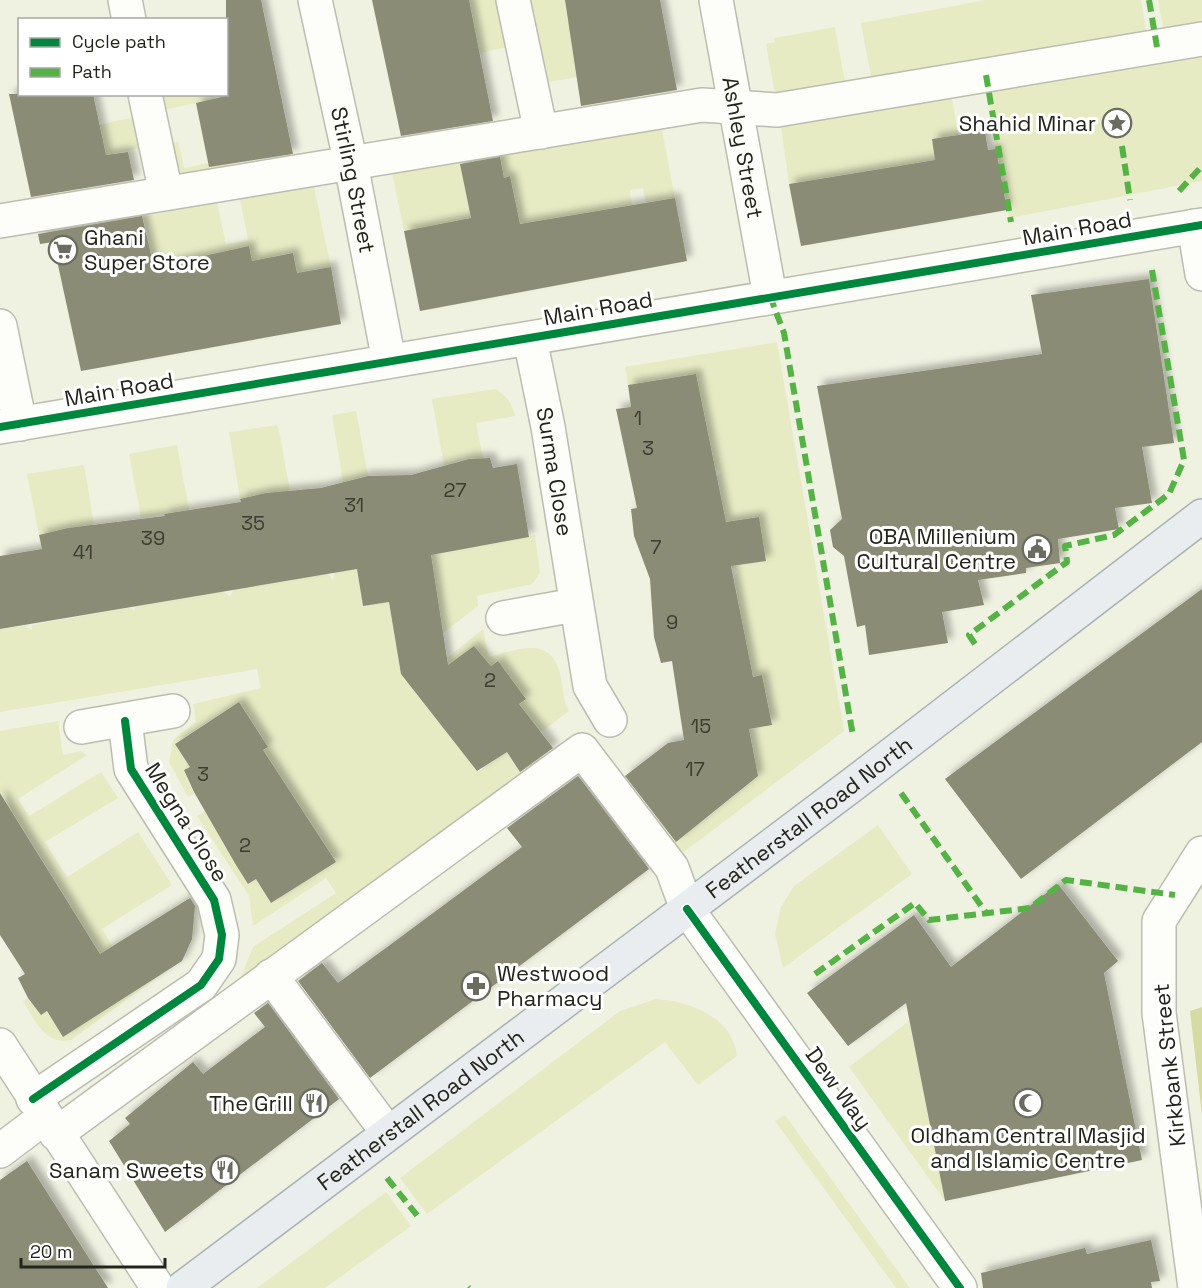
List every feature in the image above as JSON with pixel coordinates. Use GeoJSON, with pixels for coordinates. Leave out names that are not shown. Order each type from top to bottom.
{"type":"FeatureCollection","features":[{"type":"Feature","properties":{"kind":"main road","name":"Featherstall Road North"},"geometry":{"type":"LineString","coordinates":[[183,1288],[687,909],[1202,516]]}},
{"type":"Feature","properties":{"kind":"street"},"geometry":{"type":"LineString","coordinates":[[125,0],[129,18]]}},
{"type":"Feature","properties":{"kind":"street","name":"Stirling Street"},"geometry":{"type":"LineString","coordinates":[[315,0],[351,164],[389,361]]}},
{"type":"Feature","properties":{"kind":"street"},"geometry":{"type":"LineString","coordinates":[[513,0],[541,132]]}},
{"type":"Feature","properties":{"kind":"street","name":"Ashley Street"},"geometry":{"type":"LineString","coordinates":[[716,0],[770,296]]}},
{"type":"Feature","properties":{"kind":"street"},"geometry":{"type":"LineString","coordinates":[[0,221],[702,105],[777,110],[1202,39]]}},
{"type":"Feature","properties":{"kind":"street"},"geometry":{"type":"LineString","coordinates":[[145,96],[166,194]]}},
{"type":"Feature","properties":{"kind":"street"},"geometry":{"type":"LineString","coordinates":[[1198,226],[1202,274]]}},
{"type":"Feature","properties":{"kind":"street","name":"Main Road"},"geometry":{"type":"LineString","coordinates":[[10,426],[530,339],[770,296],[1198,226]]}},
{"type":"Feature","properties":{"kind":"street"},"geometry":{"type":"LineString","coordinates":[[0,326],[10,426]]}},
{"type":"Feature","properties":{"kind":"street","name":"Surma Close"},"geometry":{"type":"LineString","coordinates":[[530,339],[548,427],[575,605],[590,686],[610,720]]}},
{"type":"Feature","properties":{"kind":"street"},"geometry":{"type":"LineString","coordinates":[[503,618],[575,605]]}},
{"type":"Feature","properties":{"kind":"street"},"geometry":{"type":"LineString","coordinates":[[81,727],[173,711]]}},
{"type":"Feature","properties":{"kind":"street","name":"Megna Close"},"geometry":{"type":"LineString","coordinates":[[45,1116],[201,985],[219,959],[222,935],[214,900],[131,769],[125,721]]}},
{"type":"Feature","properties":{"kind":"street","name":"Dew Way"},"geometry":{"type":"LineString","coordinates":[[271,976],[582,750],[672,868],[687,909],[960,1288]]}},
{"type":"Feature","properties":{"kind":"street","name":"Kirkbank Street"},"geometry":{"type":"LineString","coordinates":[[1195,1288],[1160,1013],[1159,921],[1202,853]]}},
{"type":"Feature","properties":{"kind":"street"},"geometry":{"type":"LineString","coordinates":[[0,1151],[45,1116],[271,976],[388,1133]]}},
{"type":"Feature","properties":{"kind":"street"},"geometry":{"type":"LineString","coordinates":[[0,1045],[158,1288]]}},
{"type":"Feature","properties":{"kind":"green space"},"geometry":{"type":"Polygon","coordinates":[[[446,0],[500,0],[509,47],[459,57],[446,0]]]}},
{"type":"Feature","properties":{"kind":"green space"},"geometry":{"type":"Polygon","coordinates":[[[524,0],[565,0],[568,23],[592,19],[578,77],[543,83],[524,0]]]}},
{"type":"Feature","properties":{"kind":"green space"},"geometry":{"type":"Polygon","coordinates":[[[986,0],[1141,0],[1147,37],[872,82],[861,23],[986,0]]]}},
{"type":"Feature","properties":{"kind":"green space"},"geometry":{"type":"Polygon","coordinates":[[[1158,0],[1202,0],[1202,26],[1164,33],[1158,0]]]}},
{"type":"Feature","properties":{"kind":"green space"},"geometry":{"type":"Polygon","coordinates":[[[835,27],[846,87],[776,100],[766,44],[775,42],[774,38],[835,27]]]}},
{"type":"Feature","properties":{"kind":"green space"},"geometry":{"type":"Polygon","coordinates":[[[1202,51],[1202,181],[1009,218],[986,88],[1202,51]]]}},
{"type":"Feature","properties":{"kind":"green space"},"geometry":{"type":"Polygon","coordinates":[[[951,94],[962,155],[948,137],[932,139],[935,160],[789,184],[781,127],[786,121],[951,94]]]}},
{"type":"Feature","properties":{"kind":"green space"},"geometry":{"type":"Polygon","coordinates":[[[160,96],[214,96],[215,99],[163,110],[160,96]]]}},
{"type":"Feature","properties":{"kind":"green space"},"geometry":{"type":"Polygon","coordinates":[[[134,117],[141,148],[86,159],[99,125],[134,117]]]}},
{"type":"Feature","properties":{"kind":"green space"},"geometry":{"type":"Polygon","coordinates":[[[661,125],[675,198],[646,203],[643,188],[630,190],[632,206],[511,229],[519,224],[510,177],[464,186],[474,232],[420,228],[404,231],[392,172],[661,125]]]}},
{"type":"Feature","properties":{"kind":"green space"},"geometry":{"type":"Polygon","coordinates":[[[178,142],[184,168],[228,159],[230,169],[177,178],[170,143],[178,142]]]}},
{"type":"Feature","properties":{"kind":"green space"},"geometry":{"type":"Polygon","coordinates":[[[313,183],[331,267],[297,273],[293,253],[274,256],[278,275],[109,305],[153,264],[143,217],[217,202],[226,244],[248,240],[240,198],[313,183]]]}},
{"type":"Feature","properties":{"kind":"green space"},"geometry":{"type":"Polygon","coordinates":[[[777,342],[844,731],[680,855],[652,818],[686,790],[708,817],[758,776],[749,729],[772,725],[762,675],[687,688],[742,624],[734,577],[738,572],[731,566],[758,517],[725,522],[717,477],[721,472],[715,468],[696,375],[628,385],[625,367],[777,342]]]}},
{"type":"Feature","properties":{"kind":"green space"},"geometry":{"type":"Polygon","coordinates":[[[495,389],[508,400],[515,416],[476,423],[483,458],[444,466],[432,399],[495,389]]]}},
{"type":"Feature","properties":{"kind":"green space"},"geometry":{"type":"Polygon","coordinates":[[[356,411],[368,476],[343,482],[332,415],[356,411]]]}},
{"type":"Feature","properties":{"kind":"green space"},"geometry":{"type":"Polygon","coordinates":[[[278,425],[290,491],[240,499],[229,432],[278,425]]]}},
{"type":"Feature","properties":{"kind":"green space"},"geometry":{"type":"Polygon","coordinates":[[[177,445],[189,510],[141,518],[129,454],[177,445]]]}},
{"type":"Feature","properties":{"kind":"green space"},"geometry":{"type":"Polygon","coordinates":[[[84,465],[94,525],[39,535],[27,474],[84,465]]]}},
{"type":"Feature","properties":{"kind":"green space"},"geometry":{"type":"Polygon","coordinates":[[[535,535],[540,573],[532,584],[477,596],[478,606],[443,633],[441,619],[393,626],[399,661],[432,670],[483,629],[489,657],[534,648],[551,655],[557,664],[564,700],[569,711],[528,742],[545,767],[233,996],[253,947],[336,893],[326,878],[253,926],[249,896],[197,816],[261,777],[249,759],[268,747],[239,702],[175,743],[190,767],[184,771],[194,794],[188,797],[169,762],[173,740],[196,722],[193,704],[261,688],[257,669],[0,712],[0,629],[25,626],[32,630],[32,625],[129,608],[134,611],[136,606],[221,591],[230,596],[234,589],[327,573],[333,580],[335,572],[357,569],[363,606],[388,602],[431,561],[431,555],[535,535]],[[474,646],[414,690],[478,772],[536,727],[519,704],[526,699],[498,662],[491,666],[474,646]],[[223,842],[248,883],[256,879],[271,903],[335,862],[223,842]]]}},
{"type":"Feature","properties":{"kind":"green space"},"geometry":{"type":"Polygon","coordinates":[[[58,721],[63,755],[80,751],[87,755],[18,799],[29,816],[101,772],[118,798],[45,842],[67,877],[138,832],[172,885],[102,929],[113,947],[100,954],[0,792],[0,731],[58,721]]]}},
{"type":"Feature","properties":{"kind":"green space"},"geometry":{"type":"Polygon","coordinates":[[[878,825],[912,874],[783,968],[775,934],[781,907],[794,886],[878,825]]]}},
{"type":"Feature","properties":{"kind":"green space"},"geometry":{"type":"Polygon","coordinates":[[[162,974],[71,1040],[62,1041],[47,1035],[36,1023],[23,1001],[28,998],[41,1014],[162,974]]]}},
{"type":"Feature","properties":{"kind":"green space"},"geometry":{"type":"Polygon","coordinates":[[[656,999],[682,1003],[718,1021],[734,1042],[737,1056],[698,1085],[665,1042],[427,1214],[400,1178],[620,1011],[656,999]]]}},
{"type":"Feature","properties":{"kind":"green space"},"geometry":{"type":"Polygon","coordinates":[[[1202,1007],[1202,1115],[1190,1011],[1202,1007]]]}},
{"type":"Feature","properties":{"kind":"green space"},"geometry":{"type":"Polygon","coordinates":[[[909,1021],[945,1201],[849,1067],[909,1021]]]}},
{"type":"Feature","properties":{"kind":"green space"},"geometry":{"type":"Polygon","coordinates":[[[785,1115],[910,1288],[896,1288],[775,1121],[785,1115]]]}},
{"type":"Feature","properties":{"kind":"green space"},"geometry":{"type":"Polygon","coordinates":[[[386,1192],[411,1226],[325,1288],[257,1288],[386,1192]]]}},
{"type":"Feature","properties":{"kind":"building"},"geometry":{"type":"Polygon","coordinates":[[[226,0],[261,0],[293,154],[209,167],[196,103],[228,96],[228,18],[226,18],[226,0]]]}},
{"type":"Feature","properties":{"kind":"building"},"geometry":{"type":"Polygon","coordinates":[[[372,0],[469,0],[493,121],[401,136],[372,0]]]}},
{"type":"Feature","properties":{"kind":"building"},"geometry":{"type":"Polygon","coordinates":[[[565,0],[660,0],[677,90],[581,106],[565,0]]]}},
{"type":"Feature","properties":{"kind":"building"},"geometry":{"type":"Polygon","coordinates":[[[9,94],[93,96],[106,155],[128,152],[134,180],[31,197],[9,94]]]}},
{"type":"Feature","properties":{"kind":"building"},"geometry":{"type":"Polygon","coordinates":[[[985,131],[988,150],[996,149],[1007,210],[801,246],[789,184],[935,160],[932,139],[985,131]]]}},
{"type":"Feature","properties":{"kind":"building"},"geometry":{"type":"Polygon","coordinates":[[[500,157],[504,178],[510,176],[520,224],[675,198],[687,261],[420,311],[404,231],[471,218],[460,164],[500,157]]]}},
{"type":"Feature","properties":{"kind":"building"},"geometry":{"type":"Polygon","coordinates":[[[142,216],[154,267],[249,246],[252,261],[293,253],[297,273],[331,267],[341,324],[81,371],[53,242],[40,244],[38,234],[142,216]]]}},
{"type":"Feature","properties":{"kind":"building"},"geometry":{"type":"Polygon","coordinates":[[[1149,279],[1174,443],[1142,447],[1152,503],[1115,508],[1119,529],[1058,539],[1060,563],[1026,568],[1026,573],[978,580],[984,605],[942,612],[948,643],[869,655],[865,625],[857,627],[844,556],[833,547],[830,530],[842,519],[817,386],[1042,354],[1031,295],[1149,279]]]}},
{"type":"Feature","properties":{"kind":"building"},"geometry":{"type":"Polygon","coordinates":[[[696,374],[726,522],[759,517],[766,561],[731,566],[753,677],[762,675],[772,725],[749,729],[758,776],[676,842],[625,776],[668,743],[684,740],[672,661],[661,663],[654,637],[650,579],[634,536],[631,509],[637,508],[616,409],[631,407],[628,385],[696,374]]]}},
{"type":"Feature","properties":{"kind":"building"},"geometry":{"type":"Polygon","coordinates":[[[490,458],[493,468],[517,464],[529,537],[431,555],[448,665],[474,646],[491,666],[498,661],[526,699],[519,704],[553,748],[520,772],[507,752],[477,771],[401,674],[389,602],[363,606],[357,569],[0,629],[0,556],[42,549],[39,535],[68,528],[165,516],[164,514],[241,502],[240,499],[266,493],[321,488],[368,476],[411,475],[469,459],[490,458]]]}},
{"type":"Feature","properties":{"kind":"building"},"geometry":{"type":"Polygon","coordinates":[[[1202,589],[1202,742],[1021,879],[945,779],[1202,589]]]}},
{"type":"Feature","properties":{"kind":"building"},"geometry":{"type":"Polygon","coordinates":[[[239,702],[268,747],[263,750],[336,862],[271,903],[256,879],[248,884],[236,865],[194,792],[184,770],[190,767],[175,744],[239,702]]]}},
{"type":"Feature","properties":{"kind":"building"},"geometry":{"type":"Polygon","coordinates":[[[578,776],[649,869],[370,1078],[298,981],[322,963],[338,983],[390,945],[522,847],[507,828],[578,776]]]}},
{"type":"Feature","properties":{"kind":"building"},"geometry":{"type":"Polygon","coordinates":[[[0,793],[100,954],[190,898],[195,906],[192,939],[182,961],[63,1037],[47,1011],[41,1015],[28,998],[18,978],[25,974],[0,935],[0,793]]]}},
{"type":"Feature","properties":{"kind":"building","name":"Oldham Central Masjid and Islamic Centre"},"geometry":{"type":"Polygon","coordinates":[[[1058,884],[1118,961],[1104,973],[1142,1160],[945,1201],[906,1003],[848,1046],[807,993],[914,915],[951,967],[1058,884]]]}},
{"type":"Feature","properties":{"kind":"building"},"geometry":{"type":"Polygon","coordinates":[[[268,1003],[339,1099],[165,1232],[109,1141],[130,1124],[125,1118],[193,1062],[203,1074],[265,1027],[254,1013],[268,1003]]]}},
{"type":"Feature","properties":{"kind":"building"},"geometry":{"type":"Polygon","coordinates":[[[27,1161],[108,1288],[0,1288],[0,1180],[27,1161]]]}},
{"type":"Feature","properties":{"kind":"building"},"geometry":{"type":"Polygon","coordinates":[[[1151,1240],[1160,1281],[1151,1282],[1152,1288],[983,1288],[981,1273],[1085,1248],[1087,1254],[1151,1240]]]}},
{"type":"Feature","properties":{"kind":"marked path"},"geometry":{"type":"LineString","coordinates":[[1149,0],[1157,47]]}},
{"type":"Feature","properties":{"kind":"marked path"},"geometry":{"type":"LineString","coordinates":[[986,75],[1011,222]]}},
{"type":"Feature","properties":{"kind":"marked path"},"geometry":{"type":"LineString","coordinates":[[1122,146],[1130,200]]}},
{"type":"Feature","properties":{"kind":"marked path"},"geometry":{"type":"LineString","coordinates":[[1179,191],[1202,166]]}},
{"type":"Feature","properties":{"kind":"marked path"},"geometry":{"type":"LineString","coordinates":[[975,644],[969,635],[1067,562],[1065,546],[1114,535],[1169,494],[1184,460],[1152,270]]}},
{"type":"Feature","properties":{"kind":"marked path"},"geometry":{"type":"LineString","coordinates":[[770,296],[784,333],[853,736]]}},
{"type":"Feature","properties":{"kind":"marked path"},"geometry":{"type":"LineString","coordinates":[[901,793],[987,914]]}},
{"type":"Feature","properties":{"kind":"marked path"},"geometry":{"type":"LineString","coordinates":[[815,974],[915,903],[929,920],[1030,908],[1066,880],[1175,895]]}},
{"type":"Feature","properties":{"kind":"marked path"},"geometry":{"type":"LineString","coordinates":[[387,1178],[420,1219]]}},
{"type":"Feature","properties":{"kind":"cycle path"},"geometry":{"type":"LineString","coordinates":[[0,427],[1202,225]]}},
{"type":"Feature","properties":{"kind":"cycle path"},"geometry":{"type":"LineString","coordinates":[[33,1099],[201,985],[219,959],[222,935],[214,900],[131,769],[125,721]]}},
{"type":"Feature","properties":{"kind":"cycle path"},"geometry":{"type":"LineString","coordinates":[[687,909],[960,1288]]}},
{"type":"Feature","properties":{"kind":"place","name":"Shahid Minar"},"geometry":{"type":"Point","coordinates":[1117,123]}},
{"type":"Feature","properties":{"kind":"place","name":"Ghani Super Store"},"geometry":{"type":"Point","coordinates":[63,250]}},
{"type":"Feature","properties":{"kind":"place","name":"OBA Millenium Cultural Centre"},"geometry":{"type":"Point","coordinates":[1037,549]}},
{"type":"Feature","properties":{"kind":"place","name":"Westwood Pharmacy"},"geometry":{"type":"Point","coordinates":[476,986]}},
{"type":"Feature","properties":{"kind":"place","name":"The Grill"},"geometry":{"type":"Point","coordinates":[314,1103]}},
{"type":"Feature","properties":{"kind":"place","name":"Oldham Central Masjid and Islamic Centre"},"geometry":{"type":"Point","coordinates":[1028,1103]}},
{"type":"Feature","properties":{"kind":"place","name":"Sanam Sweets"},"geometry":{"type":"Point","coordinates":[225,1170]}}]}
